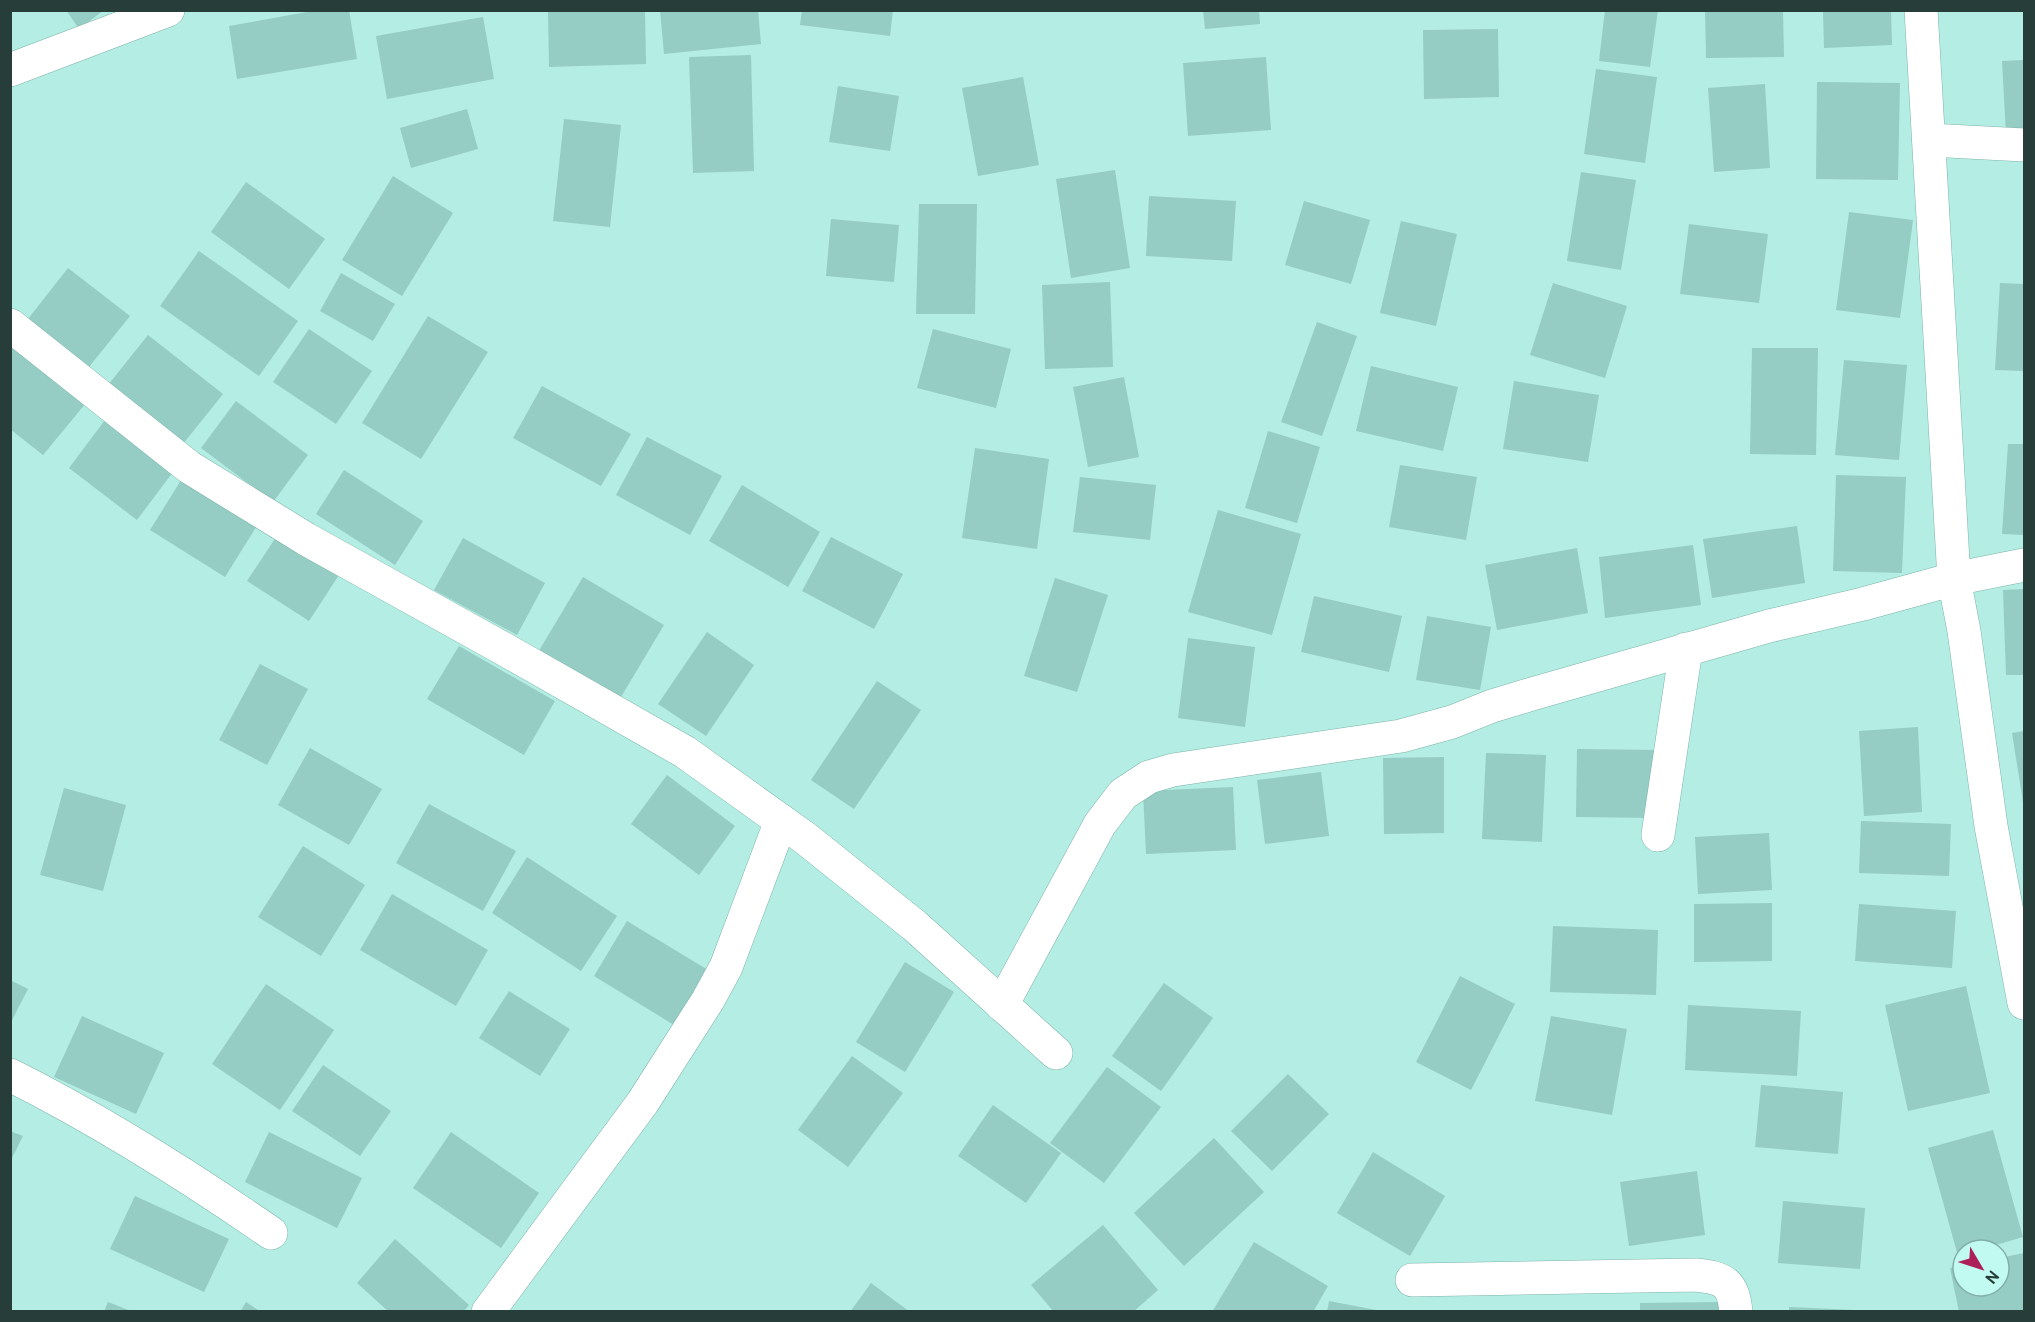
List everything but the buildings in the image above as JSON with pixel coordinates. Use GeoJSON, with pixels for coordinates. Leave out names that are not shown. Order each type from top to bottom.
{"type":"FeatureCollection","features":[{"type":"Feature","properties":{"kind":"street"},"geometry":{"type":"LineString","coordinates":[[10,70],[168,10]]}},
{"type":"Feature","properties":{"kind":"street"},"geometry":{"type":"LineString","coordinates":[[1921,10],[1954,579],[1964,631],[1991,826],[2023,985]]}},
{"type":"Feature","properties":{"kind":"street"},"geometry":{"type":"LineString","coordinates":[[1929,140],[2025,145]]}},
{"type":"Feature","properties":{"kind":"street"},"geometry":{"type":"LineString","coordinates":[[10,325],[189,467],[306,539],[686,752],[781,821],[915,926],[1056,1053]]}},
{"type":"Feature","properties":{"kind":"street"},"geometry":{"type":"LineString","coordinates":[[1002,1005],[1100,824],[1123,794],[1149,777],[1173,770],[1401,736],[1452,722],[1522,697],[1769,626],[1863,604],[1954,579],[2025,565]]}},
{"type":"Feature","properties":{"kind":"street"},"geometry":{"type":"LineString","coordinates":[[1658,835],[1686,650]]}},
{"type":"Feature","properties":{"kind":"street"},"geometry":{"type":"LineString","coordinates":[[488,1311],[643,1102],[708,1000],[726,968],[781,821]]}},
{"type":"Feature","properties":{"kind":"street"},"geometry":{"type":"LineString","coordinates":[[10,1075],[64,1102],[134,1143],[196,1181],[271,1233]]}},
{"type":"Feature","properties":{"kind":"street"},"geometry":{"type":"LineString","coordinates":[[1412,1280],[1696,1275],[1716,1277],[1728,1284],[1734,1295],[1736,1311]]}}]}
